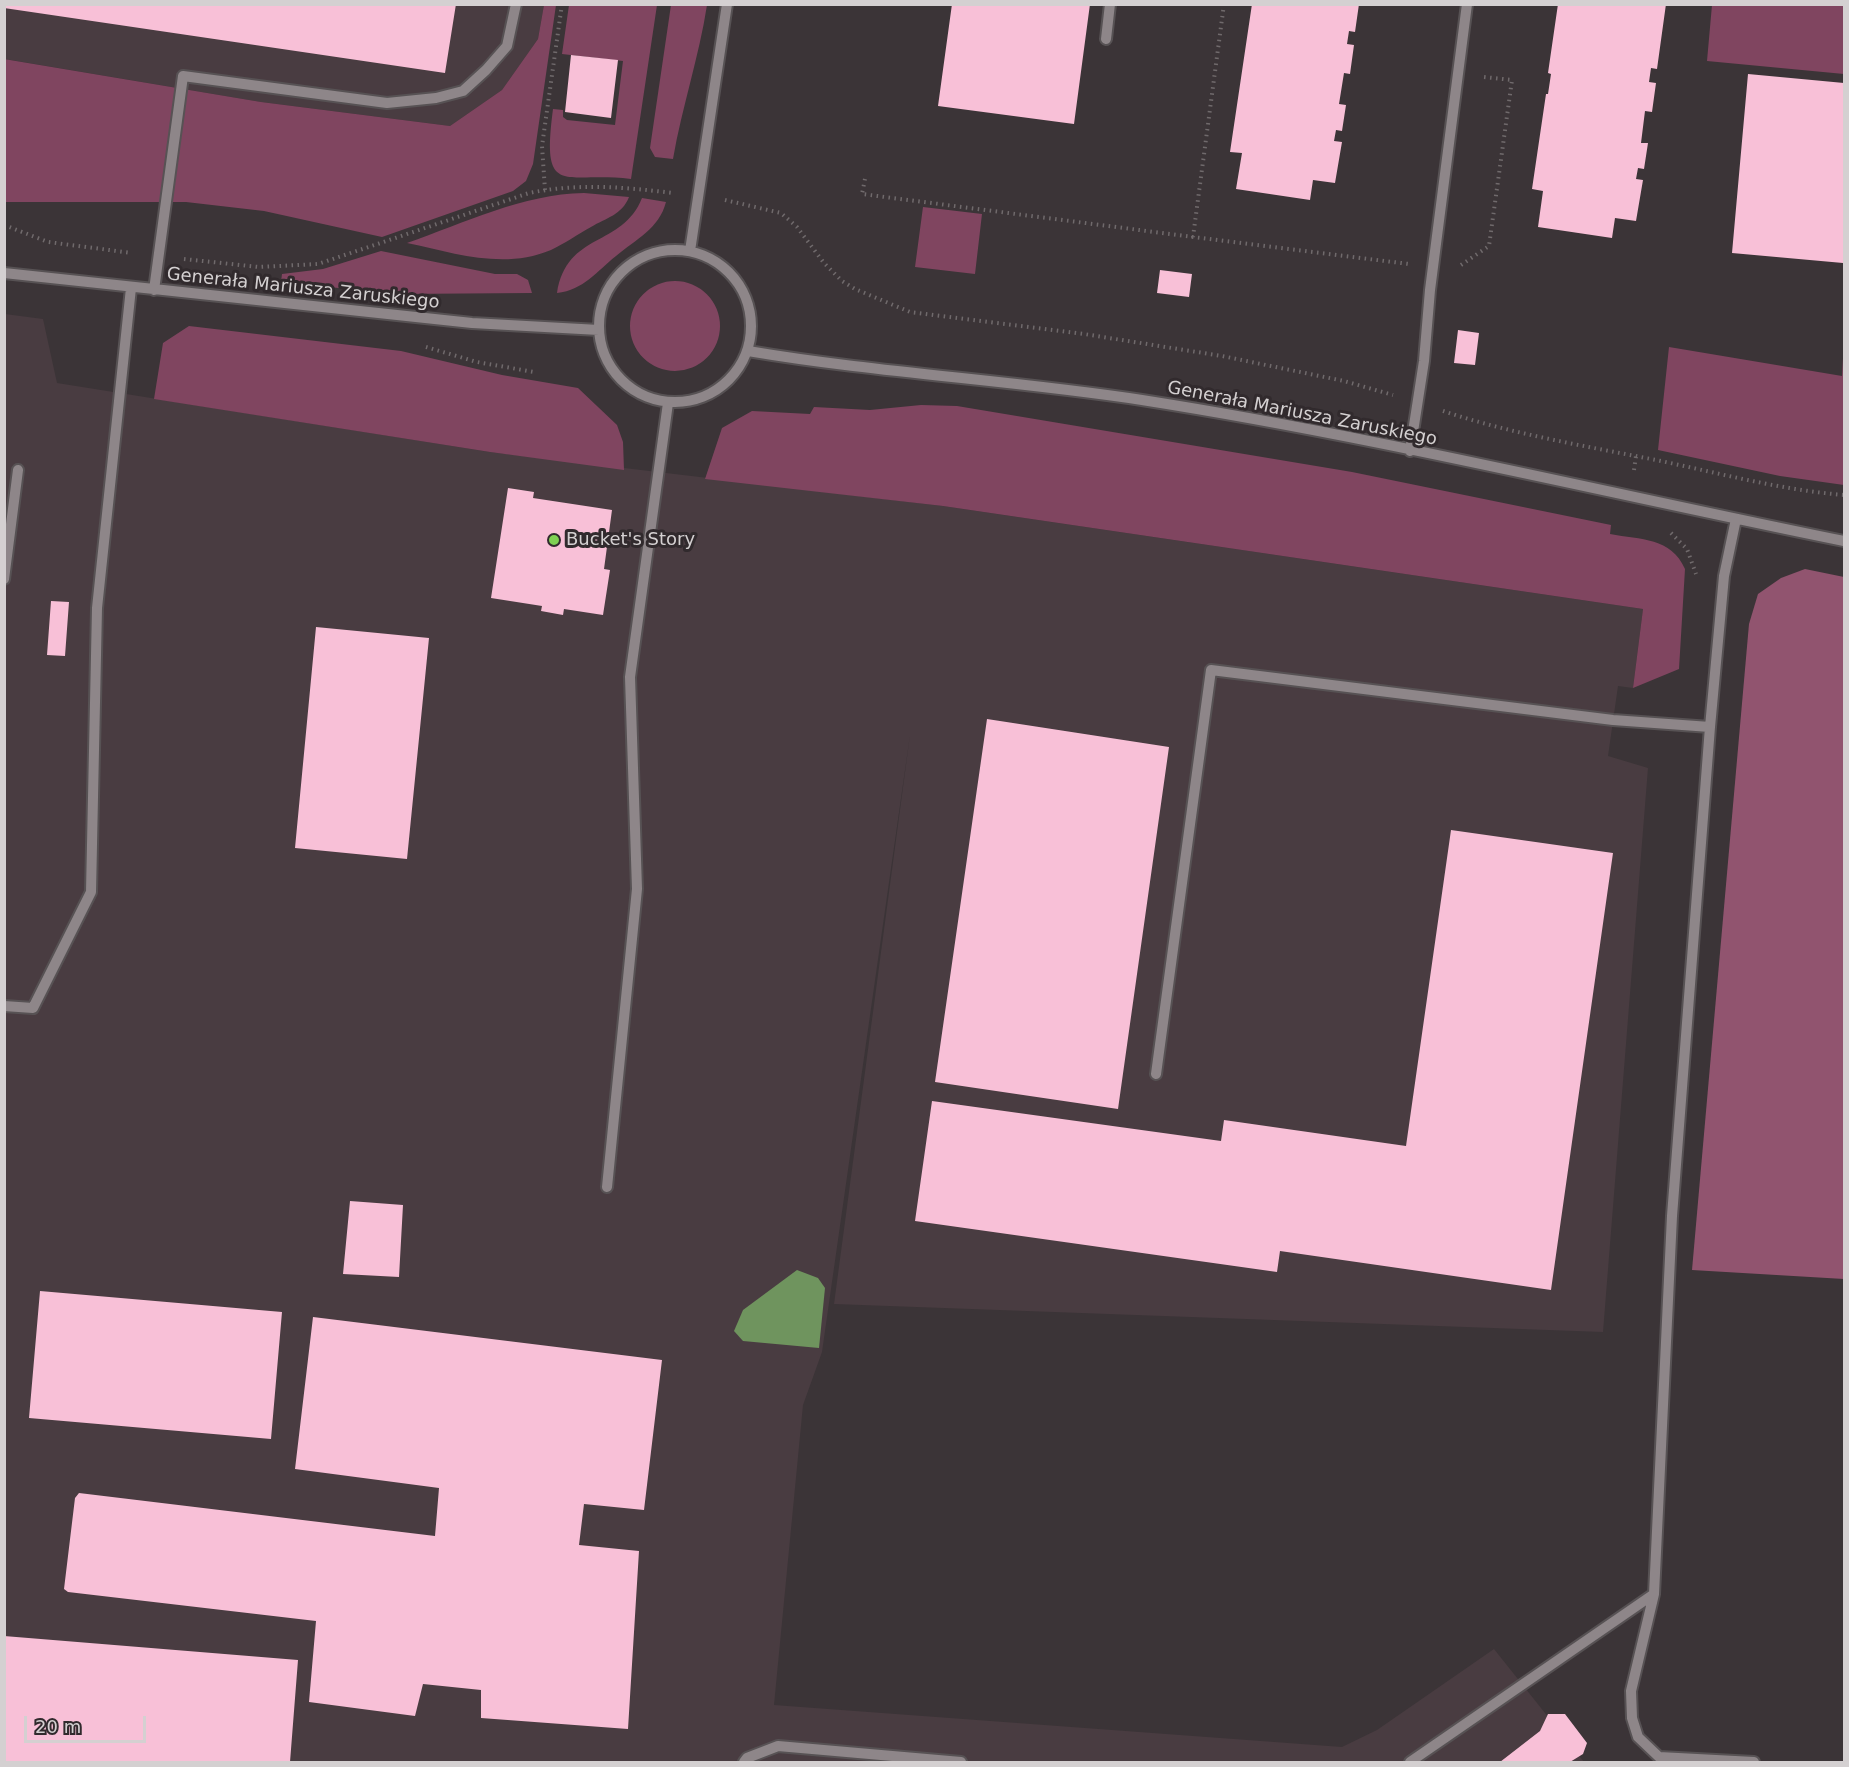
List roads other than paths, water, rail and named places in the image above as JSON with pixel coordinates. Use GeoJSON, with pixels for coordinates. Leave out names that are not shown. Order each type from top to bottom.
{"type":"FeatureCollection","features":[{"type":"Feature","properties":{"kind":"street"},"geometry":{"type":"LineString","coordinates":[[153,290],[183,76],[387,103],[436,98],[463,91],[507,46],[516,4]]}},
{"type":"Feature","properties":{"kind":"street"},"geometry":{"type":"LineString","coordinates":[[690,251],[727,4]]}},
{"type":"Feature","properties":{"kind":"street"},"geometry":{"type":"LineString","coordinates":[[1106,39],[1110,4]]}},
{"type":"Feature","properties":{"kind":"street"},"geometry":{"type":"LineString","coordinates":[[1410,451],[1424,361],[1467,4]]}},
{"type":"Feature","properties":{"kind":"street"},"geometry":{"type":"LineString","coordinates":[[690,251],[723,267],[746,296],[751,314],[751,333],[748,351],[738,369],[725,385],[708,396],[688,402],[668,403],[634,392],[608,365],[599,330],[600,313],[613,281],[625,268],[655,252],[690,251]]}},
{"type":"Feature","properties":{"kind":"street","name":"Generała Mariusza Zaruskiego"},"geometry":{"type":"LineString","coordinates":[[4,273],[472,323],[599,330]]}},
{"type":"Feature","properties":{"kind":"street"},"geometry":{"type":"LineString","coordinates":[[4,1006],[33,1008],[92,892],[97,608],[130,288]]}},
{"type":"Feature","properties":{"kind":"street","name":"Generała Mariusza Zaruskiego"},"geometry":{"type":"LineString","coordinates":[[748,351],[806,361],[1140,400],[1230,415],[1845,541]]}},
{"type":"Feature","properties":{"kind":"street"},"geometry":{"type":"LineString","coordinates":[[607,1186],[637,889],[630,677],[668,403]]}},
{"type":"Feature","properties":{"kind":"street"},"geometry":{"type":"LineString","coordinates":[[4,579],[18,470]]}},
{"type":"Feature","properties":{"kind":"street"},"geometry":{"type":"LineString","coordinates":[[1736,519],[1724,576],[1710,727],[1671,1227],[1665,1336],[1662,1466],[1654,1594],[1631,1691],[1632,1718],[1638,1737],[1659,1758],[1754,1762]]}},
{"type":"Feature","properties":{"kind":"street"},"geometry":{"type":"LineString","coordinates":[[1156,1074],[1210,670],[1613,720],[1710,727]]}},
{"type":"Feature","properties":{"kind":"street"},"geometry":{"type":"LineString","coordinates":[[1410,1762],[1654,1594]]}},
{"type":"Feature","properties":{"kind":"street"},"geometry":{"type":"LineString","coordinates":[[744,1762],[747,1758],[778,1746],[961,1762]]}},
{"type":"Feature","properties":{"kind":"place","name":"Bucket's Story"},"geometry":{"type":"Point","coordinates":[554,540]}}]}
